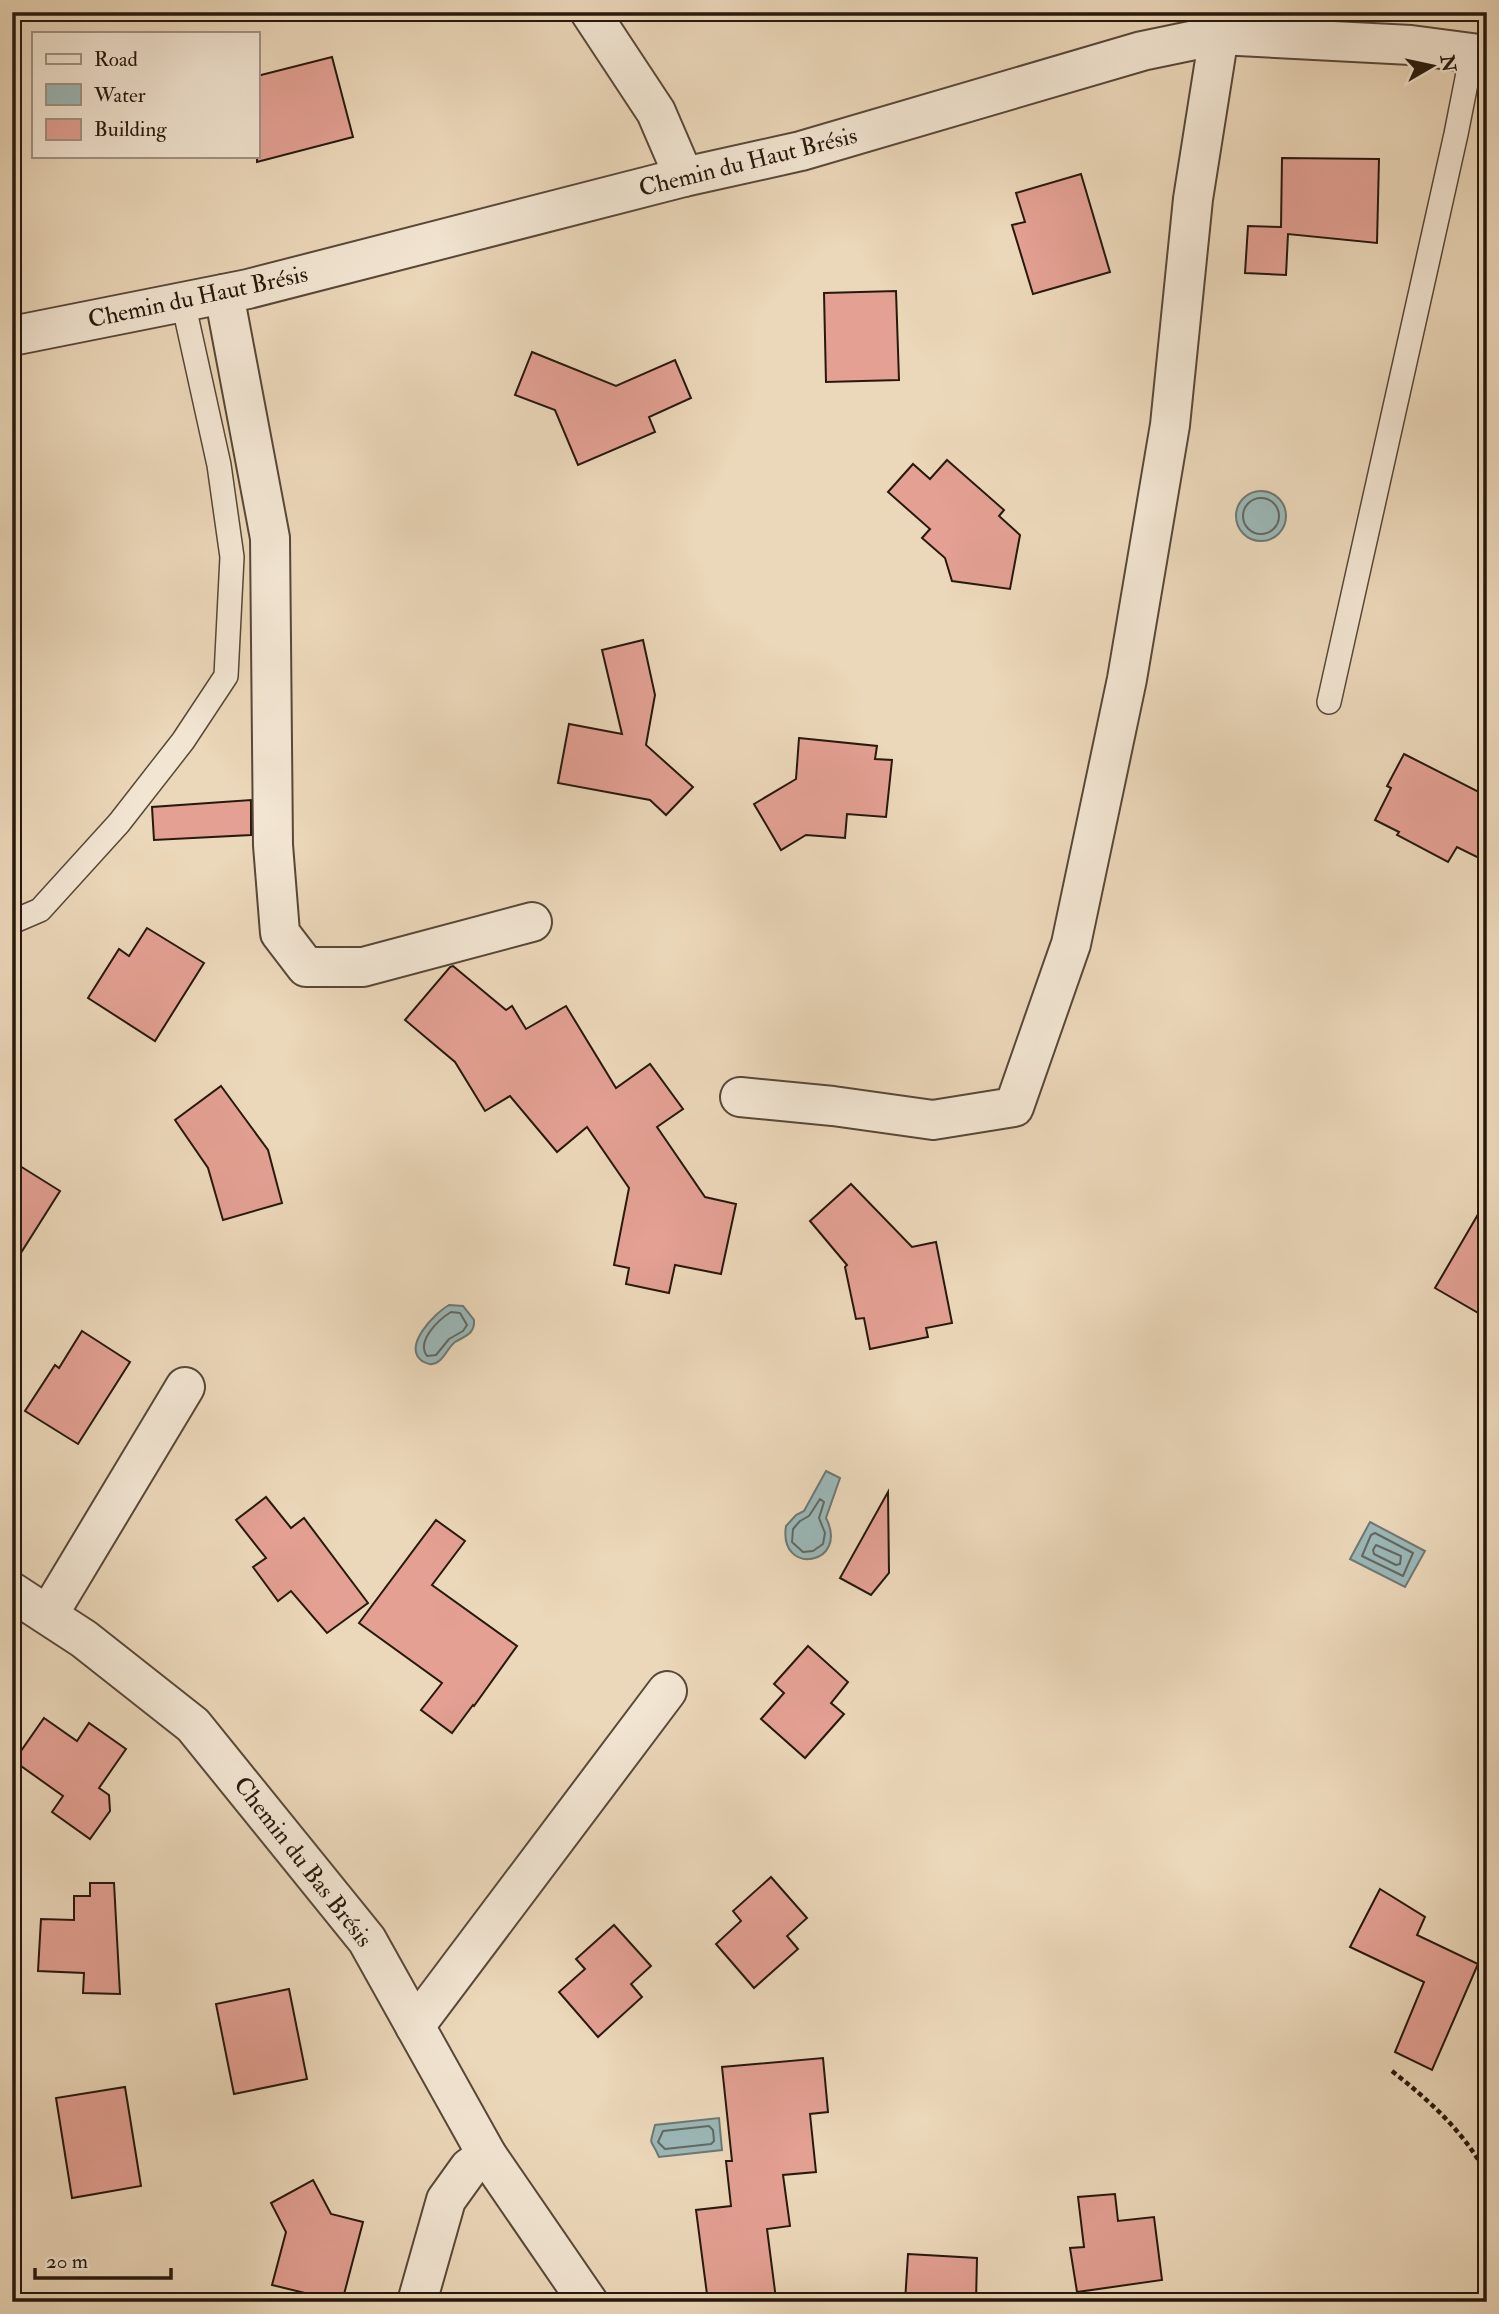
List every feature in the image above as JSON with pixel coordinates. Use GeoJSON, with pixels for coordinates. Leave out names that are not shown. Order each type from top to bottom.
{"type":"FeatureCollection","features":[{"type":"Feature","properties":{"kind":"street"},"geometry":{"type":"LineString","coordinates":[[590,12],[656,112],[684,177]]}},
{"type":"Feature","properties":{"kind":"street"},"geometry":{"type":"LineString","coordinates":[[740,1097],[933,1120],[1014,1107],[1071,944],[1127,679],[1170,425],[1194,199],[1219,35]]}},
{"type":"Feature","properties":{"kind":"street","name":"Chemin du Haut Brésis"},"geometry":{"type":"LineString","coordinates":[[12,336],[225,294],[684,177],[801,151],[1142,51],[1219,35],[1412,45],[1479,54]]}},
{"type":"Feature","properties":{"kind":"street"},"geometry":{"type":"LineString","coordinates":[[225,294],[270,538],[273,845],[280,933],[306,967],[363,967],[532,922]]}},
{"type":"Feature","properties":{"kind":"street"},"geometry":{"type":"LineString","coordinates":[[47,1615],[185,1387]]}},
{"type":"Feature","properties":{"kind":"street","name":"Chemin du Bas Brésis"},"geometry":{"type":"LineString","coordinates":[[12,1592],[84,1639],[193,1725],[368,1940],[487,2155],[588,2302]]}},
{"type":"Feature","properties":{"kind":"street"},"geometry":{"type":"LineString","coordinates":[[415,2026],[667,1691]]}},
{"type":"Feature","properties":{"kind":"street"},"geometry":{"type":"LineString","coordinates":[[418,2302],[446,2200],[469,2168],[487,2155]]}},
{"type":"Feature","properties":{"kind":"lane"},"geometry":{"type":"LineString","coordinates":[[1329,702],[1456,134],[1479,54]]}},
{"type":"Feature","properties":{"kind":"lane"},"geometry":{"type":"LineString","coordinates":[[12,922],[40,911],[119,823],[183,741],[226,676],[232,557],[219,465],[183,302]]}},
{"type":"Feature","properties":{"kind":"path"},"geometry":{"type":"LineString","coordinates":[[1392,2071],[1434,2104],[1475,2154],[1487,2174]]}},
{"type":"Feature","properties":{"kind":"water"},"geometry":{"type":"Polygon","coordinates":[[[1261,491],[1279,498],[1286,516],[1279,534],[1261,541],[1243,534],[1236,516],[1243,498],[1261,491]]]}},
{"type":"Feature","properties":{"kind":"water"},"geometry":{"type":"Polygon","coordinates":[[[449,1305],[463,1306],[474,1320],[473,1329],[455,1342],[436,1363],[422,1361],[417,1355],[418,1339],[429,1322],[449,1305]]]}},
{"type":"Feature","properties":{"kind":"water"},"geometry":{"type":"Polygon","coordinates":[[[826,1471],[840,1478],[826,1518],[831,1534],[829,1546],[822,1555],[812,1559],[801,1558],[792,1553],[786,1542],[786,1526],[804,1511],[826,1471]]]}},
{"type":"Feature","properties":{"kind":"water"},"geometry":{"type":"Polygon","coordinates":[[[1370,1522],[1425,1551],[1405,1587],[1350,1559],[1370,1522]]]}},
{"type":"Feature","properties":{"kind":"water"},"geometry":{"type":"Polygon","coordinates":[[[719,2118],[722,2150],[659,2157],[651,2142],[655,2125],[719,2118]]]}},
{"type":"Feature","properties":{"kind":"building"},"geometry":{"type":"Polygon","coordinates":[[[332,57],[353,137],[257,162],[259,75],[332,57]]]}},
{"type":"Feature","properties":{"kind":"building"},"geometry":{"type":"Polygon","coordinates":[[[1282,158],[1379,159],[1377,243],[1288,234],[1286,275],[1245,273],[1248,226],[1281,227],[1282,158]]]}},
{"type":"Feature","properties":{"kind":"building"},"geometry":{"type":"Polygon","coordinates":[[[1081,174],[1110,272],[1033,294],[1012,225],[1025,222],[1016,193],[1081,174]]]}},
{"type":"Feature","properties":{"kind":"building"},"geometry":{"type":"Polygon","coordinates":[[[896,291],[899,380],[826,382],[824,293],[896,291]]]}},
{"type":"Feature","properties":{"kind":"building"},"geometry":{"type":"Polygon","coordinates":[[[532,352],[616,386],[675,360],[691,398],[649,417],[655,432],[578,465],[555,410],[515,395],[532,352]]]}},
{"type":"Feature","properties":{"kind":"building"},"geometry":{"type":"Polygon","coordinates":[[[947,460],[1004,510],[999,516],[1020,535],[1010,589],[952,581],[945,558],[922,538],[930,529],[888,492],[913,464],[930,479],[947,460]]]}},
{"type":"Feature","properties":{"kind":"building"},"geometry":{"type":"Polygon","coordinates":[[[643,640],[655,695],[646,745],[693,787],[666,815],[650,800],[558,783],[569,724],[622,734],[602,650],[643,640]]]}},
{"type":"Feature","properties":{"kind":"building"},"geometry":{"type":"Polygon","coordinates":[[[799,738],[877,746],[875,759],[892,760],[886,817],[847,814],[845,838],[806,835],[781,850],[754,804],[796,779],[799,738]]]}},
{"type":"Feature","properties":{"kind":"building"},"geometry":{"type":"Polygon","coordinates":[[[1404,754],[1487,796],[1487,862],[1457,847],[1448,862],[1375,820],[1391,788],[1387,786],[1404,754]]]}},
{"type":"Feature","properties":{"kind":"building"},"geometry":{"type":"Polygon","coordinates":[[[251,800],[251,835],[154,840],[152,807],[251,800]]]}},
{"type":"Feature","properties":{"kind":"building"},"geometry":{"type":"Polygon","coordinates":[[[147,928],[204,963],[155,1041],[88,998],[119,949],[129,956],[147,928]]]}},
{"type":"Feature","properties":{"kind":"building"},"geometry":{"type":"Polygon","coordinates":[[[453,966],[506,1010],[512,1006],[526,1029],[566,1006],[616,1088],[650,1064],[683,1109],[657,1127],[705,1197],[736,1204],[721,1274],[675,1265],[669,1293],[626,1284],[629,1268],[614,1265],[629,1188],[587,1127],[557,1152],[510,1096],[485,1111],[455,1062],[405,1020],[453,966]]]}},
{"type":"Feature","properties":{"kind":"building"},"geometry":{"type":"Polygon","coordinates":[[[221,1086],[268,1150],[282,1203],[223,1220],[208,1168],[175,1120],[221,1086]]]}},
{"type":"Feature","properties":{"kind":"building"},"geometry":{"type":"Polygon","coordinates":[[[12,1161],[60,1191],[12,1267],[12,1161]]]}},
{"type":"Feature","properties":{"kind":"building"},"geometry":{"type":"Polygon","coordinates":[[[851,1184],[912,1247],[936,1242],[952,1323],[926,1328],[928,1337],[870,1349],[864,1318],[856,1319],[845,1267],[847,1265],[810,1221],[851,1184]]]}},
{"type":"Feature","properties":{"kind":"building"},"geometry":{"type":"Polygon","coordinates":[[[1487,1199],[1487,1318],[1435,1288],[1487,1199]]]}},
{"type":"Feature","properties":{"kind":"building"},"geometry":{"type":"Polygon","coordinates":[[[82,1331],[130,1362],[78,1444],[25,1411],[55,1365],[59,1368],[82,1331]]]}},
{"type":"Feature","properties":{"kind":"building"},"geometry":{"type":"Polygon","coordinates":[[[888,1492],[889,1573],[871,1595],[840,1578],[888,1492]]]}},
{"type":"Feature","properties":{"kind":"building"},"geometry":{"type":"Polygon","coordinates":[[[266,1497],[291,1528],[304,1518],[368,1603],[327,1633],[291,1591],[278,1601],[253,1567],[266,1558],[236,1520],[266,1497]]]}},
{"type":"Feature","properties":{"kind":"building"},"geometry":{"type":"Polygon","coordinates":[[[436,1520],[465,1541],[432,1585],[517,1646],[452,1733],[421,1710],[442,1683],[359,1623],[436,1520]]]}},
{"type":"Feature","properties":{"kind":"building"},"geometry":{"type":"Polygon","coordinates":[[[808,1646],[848,1682],[831,1703],[844,1714],[805,1758],[761,1719],[784,1693],[774,1684],[808,1646]]]}},
{"type":"Feature","properties":{"kind":"building"},"geometry":{"type":"Polygon","coordinates":[[[44,1718],[77,1741],[89,1723],[126,1749],[99,1788],[109,1795],[110,1811],[90,1839],[52,1812],[63,1796],[14,1761],[44,1718]]]}},
{"type":"Feature","properties":{"kind":"building"},"geometry":{"type":"Polygon","coordinates":[[[771,1877],[807,1918],[787,1936],[798,1949],[754,1988],[716,1944],[741,1921],[733,1911],[771,1877]]]}},
{"type":"Feature","properties":{"kind":"building"},"geometry":{"type":"Polygon","coordinates":[[[90,1883],[114,1883],[120,1994],[83,1993],[84,1973],[38,1971],[41,1919],[74,1920],[74,1896],[90,1896],[90,1883]]]}},
{"type":"Feature","properties":{"kind":"building"},"geometry":{"type":"Polygon","coordinates":[[[1380,1889],[1425,1917],[1417,1935],[1478,1964],[1432,2070],[1395,2052],[1424,1982],[1350,1947],[1380,1889]]]}},
{"type":"Feature","properties":{"kind":"building"},"geometry":{"type":"Polygon","coordinates":[[[614,1925],[651,1966],[631,1984],[642,1997],[598,2037],[559,1992],[585,1969],[576,1959],[614,1925]]]}},
{"type":"Feature","properties":{"kind":"building"},"geometry":{"type":"Polygon","coordinates":[[[289,1989],[307,2079],[234,2094],[216,2004],[289,1989]]]}},
{"type":"Feature","properties":{"kind":"building"},"geometry":{"type":"Polygon","coordinates":[[[823,2058],[828,2112],[810,2114],[816,2172],[783,2175],[790,2226],[767,2229],[776,2299],[708,2302],[696,2210],[731,2206],[726,2161],[732,2161],[722,2067],[823,2058]]]}},
{"type":"Feature","properties":{"kind":"building"},"geometry":{"type":"Polygon","coordinates":[[[125,2087],[141,2186],[72,2198],[56,2098],[125,2087]]]}},
{"type":"Feature","properties":{"kind":"building"},"geometry":{"type":"Polygon","coordinates":[[[313,2180],[331,2214],[363,2222],[342,2302],[272,2285],[286,2232],[271,2203],[313,2180]]]}},
{"type":"Feature","properties":{"kind":"building"},"geometry":{"type":"Polygon","coordinates":[[[1115,2194],[1118,2221],[1154,2217],[1162,2280],[1077,2292],[1070,2248],[1084,2247],[1078,2197],[1115,2194]]]}},
{"type":"Feature","properties":{"kind":"building"},"geometry":{"type":"Polygon","coordinates":[[[908,2254],[977,2258],[976,2302],[905,2302],[908,2254]]]}}]}
